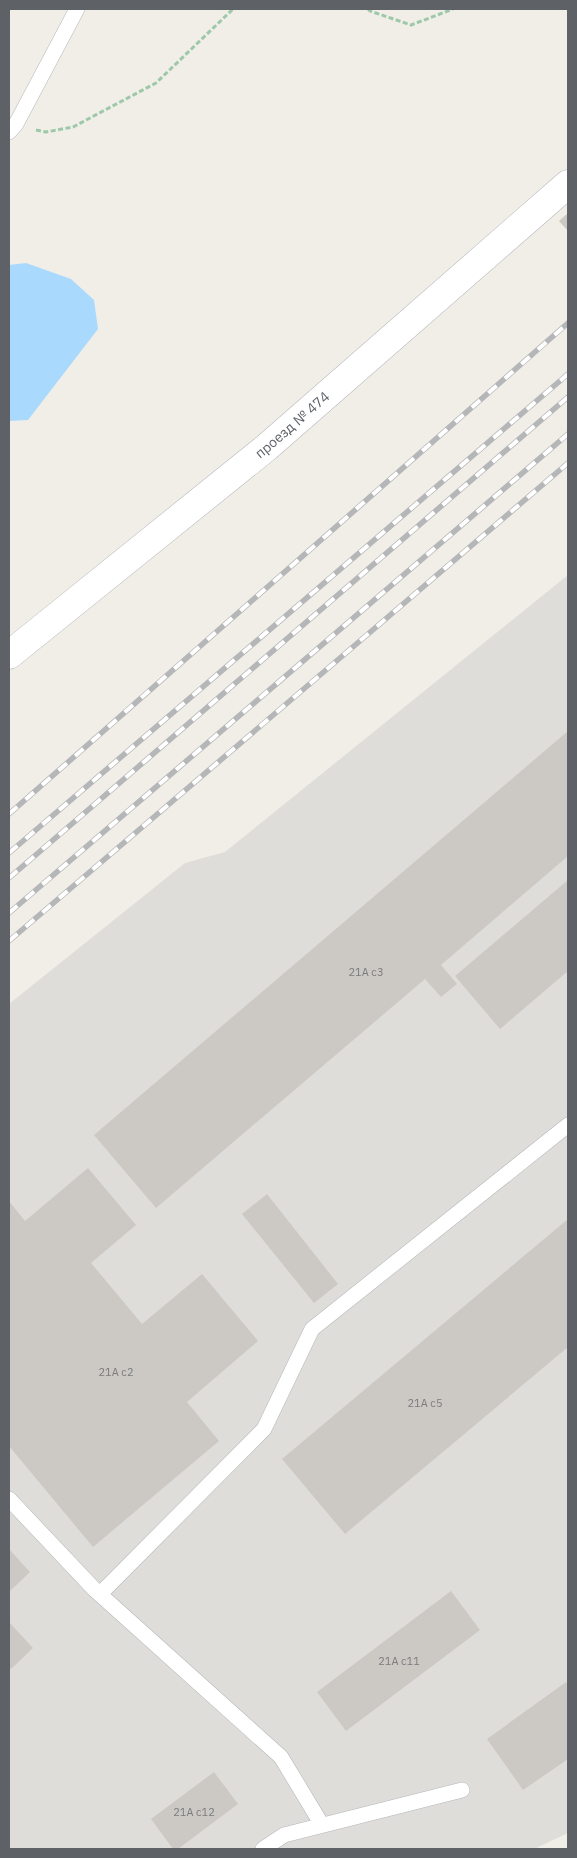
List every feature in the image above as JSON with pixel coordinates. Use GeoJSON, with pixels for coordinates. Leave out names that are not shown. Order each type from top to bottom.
{"type":"FeatureCollection","features":[{"type":"Feature","properties":{"kind":"street","name":"проезд № 474"},"geometry":{"type":"LineString","coordinates":[[9,655],[267,447],[568,184]]}},
{"type":"Feature","properties":{"kind":"lane"},"geometry":{"type":"LineString","coordinates":[[12,128],[77,9]]}},
{"type":"Feature","properties":{"kind":"lane"},"geometry":{"type":"LineString","coordinates":[[100,1594],[264,1428],[312,1329],[568,1125]]}},
{"type":"Feature","properties":{"kind":"lane"},"geometry":{"type":"LineString","coordinates":[[9,1499],[100,1594],[280,1757],[322,1825]]}},
{"type":"Feature","properties":{"kind":"lane"},"geometry":{"type":"LineString","coordinates":[[263,1849],[284,1835],[462,1790]]}},
{"type":"Feature","properties":{"kind":"path"},"geometry":{"type":"LineString","coordinates":[[12,128],[46,132],[73,127],[156,84],[233,9]]}},
{"type":"Feature","properties":{"kind":"path"},"geometry":{"type":"LineString","coordinates":[[368,9],[411,25],[452,9]]}},
{"type":"Feature","properties":{"kind":"shaded area"},"geometry":{"type":"Polygon","coordinates":[[[568,575],[568,1833],[534,1849],[9,1849],[9,1004],[185,863],[225,852],[568,575]]]}},
{"type":"Feature","properties":{"kind":"water"},"geometry":{"type":"Polygon","coordinates":[[[26,263],[71,279],[94,300],[98,329],[28,420],[9,421],[9,265],[26,263]]]}},
{"type":"Feature","properties":{"kind":"building"},"geometry":{"type":"Polygon","coordinates":[[[568,213],[568,231],[559,221],[568,213]]]}},
{"type":"Feature","properties":{"kind":"building"},"geometry":{"type":"Polygon","coordinates":[[[568,731],[568,856],[441,965],[457,984],[441,997],[425,979],[156,1208],[94,1135],[568,731]]]}},
{"type":"Feature","properties":{"kind":"building"},"geometry":{"type":"Polygon","coordinates":[[[568,880],[568,971],[500,1029],[455,976],[568,880]]]}},
{"type":"Feature","properties":{"kind":"building"},"geometry":{"type":"Polygon","coordinates":[[[88,1168],[136,1225],[91,1263],[142,1324],[202,1274],[258,1341],[187,1402],[219,1441],[93,1547],[9,1446],[9,1201],[25,1221],[88,1168]]]}},
{"type":"Feature","properties":{"kind":"building"},"geometry":{"type":"Polygon","coordinates":[[[267,1194],[338,1284],[314,1303],[242,1214],[267,1194]]]}},
{"type":"Feature","properties":{"kind":"building"},"geometry":{"type":"Polygon","coordinates":[[[568,1219],[568,1347],[345,1534],[282,1459],[568,1219]]]}},
{"type":"Feature","properties":{"kind":"building"},"geometry":{"type":"Polygon","coordinates":[[[9,1549],[30,1572],[9,1592],[9,1549]]]}},
{"type":"Feature","properties":{"kind":"building"},"geometry":{"type":"Polygon","coordinates":[[[451,1591],[480,1630],[346,1731],[317,1692],[451,1591]]]}},
{"type":"Feature","properties":{"kind":"building"},"geometry":{"type":"Polygon","coordinates":[[[9,1622],[33,1648],[11,1669],[9,1667],[9,1622]]]}},
{"type":"Feature","properties":{"kind":"building"},"geometry":{"type":"Polygon","coordinates":[[[566,1682],[568,1685],[568,1759],[523,1790],[487,1739],[566,1682]]]}},
{"type":"Feature","properties":{"kind":"building"},"geometry":{"type":"Polygon","coordinates":[[[214,1772],[238,1804],[178,1849],[173,1849],[151,1819],[214,1772]]]}},
{"type":"Feature","properties":{"kind":"railway"},"geometry":{"type":"LineString","coordinates":[[9,814],[568,323]]}},
{"type":"Feature","properties":{"kind":"railway"},"geometry":{"type":"LineString","coordinates":[[9,853],[568,374]]}},
{"type":"Feature","properties":{"kind":"railway"},"geometry":{"type":"LineString","coordinates":[[9,878],[568,397]]}},
{"type":"Feature","properties":{"kind":"railway"},"geometry":{"type":"LineString","coordinates":[[9,913],[568,434]]}},
{"type":"Feature","properties":{"kind":"railway"},"geometry":{"type":"LineString","coordinates":[[9,941],[568,463]]}}]}
